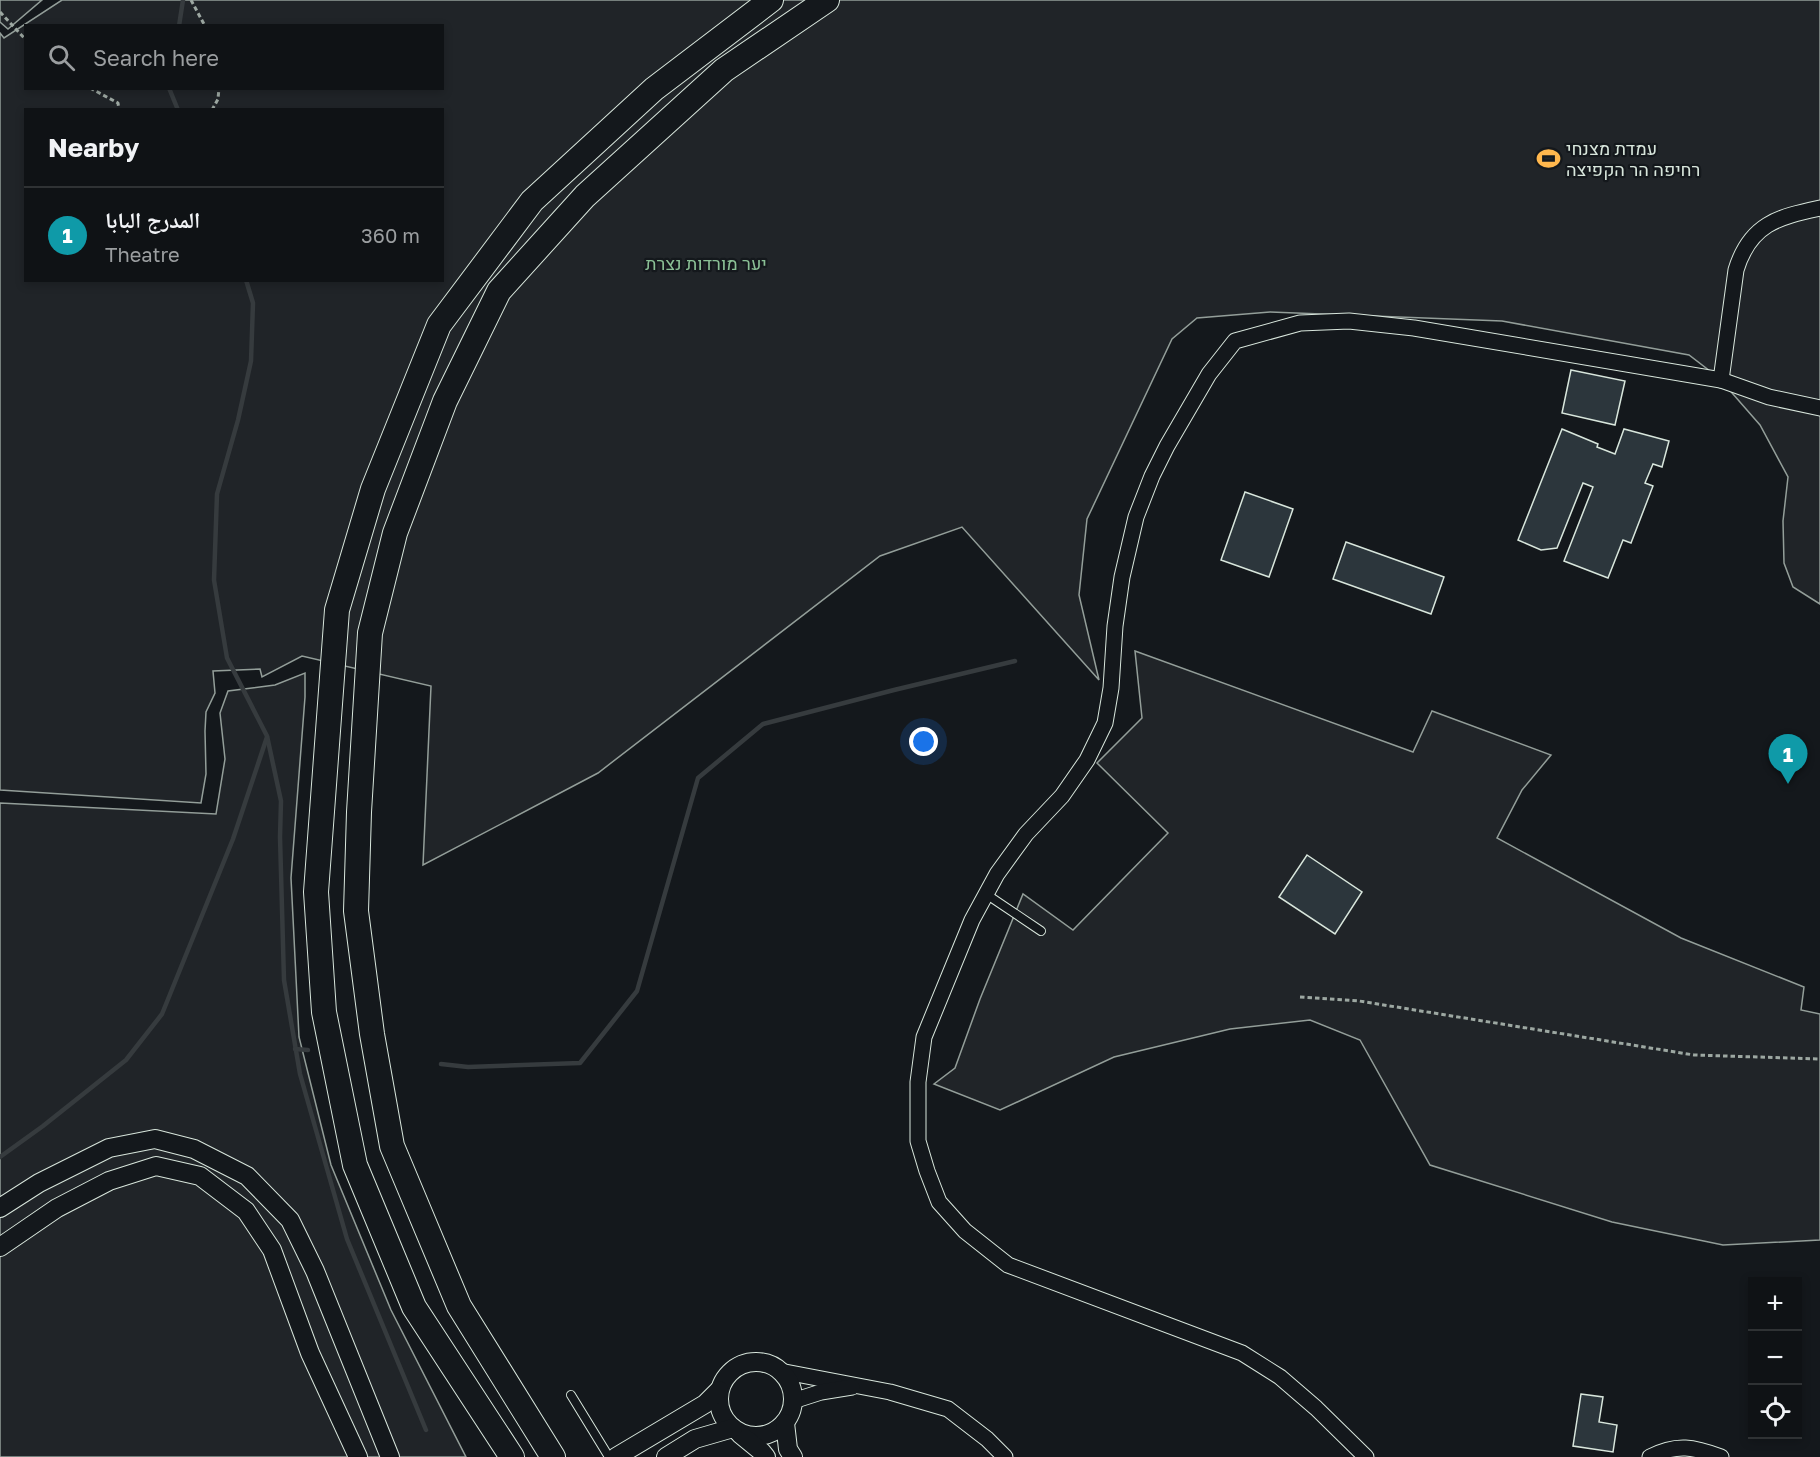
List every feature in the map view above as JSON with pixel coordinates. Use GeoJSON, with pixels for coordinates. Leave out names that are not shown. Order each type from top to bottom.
{"type":"FeatureCollection","features":[{"type":"Feature","properties":{"kind":"highway"},"geometry":{"type":"LineString","coordinates":[[512,1457],[414,1307],[354,1165],[324,1012],[316,892],[337,610],[373,489],[439,325],[532,201],[654,89],[771,0]]}},
{"type":"Feature","properties":{"kind":"highway"},"geometry":{"type":"LineString","coordinates":[[553,1457],[459,1306],[392,1146],[372,1034],[356,911],[370,633],[395,533],[440,412],[499,291],[585,196],[724,70],[827,0]]}},
{"type":"Feature","properties":{"kind":"street"},"geometry":{"type":"LineString","coordinates":[[1720,380],[1740,256],[1755,234],[1780,217],[1820,207]]}},
{"type":"Feature","properties":{"kind":"street"},"geometry":{"type":"LineString","coordinates":[[1366,1457],[1316,1408],[1280,1377],[1242,1353],[1008,1265],[965,1232],[939,1202],[918,1141],[918,1082],[924,1037],[972,920],[997,874],[1026,834],[1062,796],[1087,760],[1105,723],[1111,688],[1115,626],[1122,577],[1136,517],[1152,476],[1209,374],[1236,341],[1300,323],[1349,321],[1414,328],[1720,380],[1769,397],[1820,408]]}},
{"type":"Feature","properties":{"kind":"street"},"geometry":{"type":"LineString","coordinates":[[0,1208],[39,1183],[109,1148],[155,1139],[194,1149],[246,1176],[290,1220],[315,1271],[390,1457]]}},
{"type":"Feature","properties":{"kind":"street"},"geometry":{"type":"LineString","coordinates":[[0,1247],[57,1208],[109,1181],[156,1166],[200,1176],[246,1211],[272,1250],[310,1353],[358,1457]]}},
{"type":"Feature","properties":{"kind":"street"},"geometry":{"type":"LineString","coordinates":[[667,1456],[696,1439],[736,1430],[751,1436],[764,1436],[785,1423],[793,1401],[792,1390],[787,1379],[769,1364],[756,1362],[733,1369],[725,1378],[718,1402],[722,1414],[736,1430],[766,1457]]}},
{"type":"Feature","properties":{"kind":"street"},"geometry":{"type":"LineString","coordinates":[[780,1371],[861,1385],[948,1409],[987,1439],[1005,1457]]}},
{"type":"Feature","properties":{"kind":"street"},"geometry":{"type":"LineString","coordinates":[[793,1401],[821,1392],[861,1385]]}},
{"type":"Feature","properties":{"kind":"street"},"geometry":{"type":"LineString","coordinates":[[616,1457],[705,1404],[720,1390]]}},
{"type":"Feature","properties":{"kind":"street"},"geometry":{"type":"LineString","coordinates":[[785,1423],[788,1449],[793,1457]]}},
{"type":"Feature","properties":{"kind":"street"},"geometry":{"type":"LineString","coordinates":[[1650,1457],[1679,1446],[1702,1450],[1721,1457]]}},
{"type":"Feature","properties":{"kind":"lane"},"geometry":{"type":"LineString","coordinates":[[986,894],[1041,931]]}},
{"type":"Feature","properties":{"kind":"lane"},"geometry":{"type":"LineString","coordinates":[[571,1395],[609,1457]]}},
{"type":"Feature","properties":{"kind":"path"},"geometry":{"type":"LineString","coordinates":[[191,0],[204,24]]}},
{"type":"Feature","properties":{"kind":"path"},"geometry":{"type":"LineString","coordinates":[[0,12],[24,38]]}},
{"type":"Feature","properties":{"kind":"path"},"geometry":{"type":"LineString","coordinates":[[94,90],[118,103],[119,108]]}},
{"type":"Feature","properties":{"kind":"path"},"geometry":{"type":"LineString","coordinates":[[213,108],[218,99],[219,90]]}},
{"type":"Feature","properties":{"kind":"path"},"geometry":{"type":"LineString","coordinates":[[1300,997],[1359,1001],[1694,1054],[1820,1059]]}},
{"type":"Feature","properties":{"kind":"green space"},"geometry":{"type":"Polygon","coordinates":[[[0,0],[42,0],[8,29],[0,22],[0,0]]]}},
{"type":"Feature","properties":{"kind":"green space","name":"יער מורדות נצרת"},"geometry":{"type":"Polygon","coordinates":[[[62,0],[1820,0],[1820,604],[1793,587],[1784,563],[1783,521],[1788,477],[1760,425],[1719,378],[1689,355],[1502,321],[1270,312],[1197,318],[1172,339],[1087,519],[1079,595],[1099,680],[962,527],[880,556],[598,773],[423,865],[431,686],[302,656],[262,677],[260,669],[213,671],[215,693],[206,712],[206,774],[201,803],[0,790],[0,33],[4,38],[24,25],[24,90],[444,90],[444,24],[25,24],[62,0]]]}},
{"type":"Feature","properties":{"kind":"green space"},"geometry":{"type":"Polygon","coordinates":[[[1135,651],[1413,752],[1432,711],[1551,755],[1522,790],[1497,838],[1681,938],[1804,987],[1801,1010],[1820,1014],[1820,1240],[1723,1245],[1612,1222],[1430,1165],[1360,1040],[1310,1020],[1230,1029],[1114,1057],[1000,1110],[934,1084],[955,1068],[980,999],[1023,894],[1073,930],[1168,833],[1097,763],[1142,718],[1135,651]]]}},
{"type":"Feature","properties":{"kind":"green space"},"geometry":{"type":"Polygon","coordinates":[[[305,673],[291,878],[299,1037],[331,1165],[391,1310],[466,1457],[0,1457],[0,803],[216,814],[225,759],[220,713],[228,691],[275,685],[305,673]]]}},
{"type":"Feature","properties":{"kind":"building"},"geometry":{"type":"Polygon","coordinates":[[[1571,370],[1625,381],[1615,425],[1562,413],[1571,370]]]}},
{"type":"Feature","properties":{"kind":"building"},"geometry":{"type":"Polygon","coordinates":[[[1562,429],[1615,454],[1624,429],[1669,441],[1662,467],[1653,464],[1645,483],[1653,486],[1631,543],[1623,540],[1608,578],[1564,561],[1593,487],[1583,483],[1557,548],[1541,550],[1518,540],[1562,429]]]}},
{"type":"Feature","properties":{"kind":"building"},"geometry":{"type":"Polygon","coordinates":[[[1245,492],[1293,509],[1269,577],[1221,560],[1245,492]]]}},
{"type":"Feature","properties":{"kind":"building"},"geometry":{"type":"Polygon","coordinates":[[[1346,542],[1444,577],[1431,614],[1333,579],[1346,542]]]}},
{"type":"Feature","properties":{"kind":"building"},"geometry":{"type":"Polygon","coordinates":[[[1307,855],[1362,892],[1335,934],[1279,897],[1307,855]]]}},
{"type":"Feature","properties":{"kind":"building"},"geometry":{"type":"Polygon","coordinates":[[[1581,1394],[1603,1397],[1599,1422],[1617,1425],[1613,1452],[1573,1446],[1581,1394]]]}},
{"type":"Feature","properties":{"kind":"waterway"},"geometry":{"type":"LineString","coordinates":[[179,24],[183,0]]}},
{"type":"Feature","properties":{"kind":"waterway"},"geometry":{"type":"LineString","coordinates":[[170,90],[177,108]]}},
{"type":"Feature","properties":{"kind":"waterway"},"geometry":{"type":"LineString","coordinates":[[247,282],[253,303],[251,361],[238,420],[217,494],[214,580],[227,658],[267,736],[281,801],[284,980],[300,1074],[347,1239],[426,1430]]}},
{"type":"Feature","properties":{"kind":"waterway"},"geometry":{"type":"LineString","coordinates":[[441,1064],[468,1067],[580,1063],[637,991],[698,778],[763,724],[1015,661]]}},
{"type":"Feature","properties":{"kind":"waterway"},"geometry":{"type":"LineString","coordinates":[[0,1157],[126,1060],[162,1014],[233,839],[267,737]]}},
{"type":"Feature","properties":{"kind":"waterway"},"geometry":{"type":"LineString","coordinates":[[295,1049],[308,1050]]}},
{"type":"Feature","properties":{"kind":"place","name":"עמדת מצנחי רחיפה הר הקפיצה"},"geometry":{"type":"Point","coordinates":[1548,159]}},
{"type":"Feature","properties":{"kind":"place","name":"المدرج البابا"},"geometry":{"type":"Point","coordinates":[1788,784]}}]}
